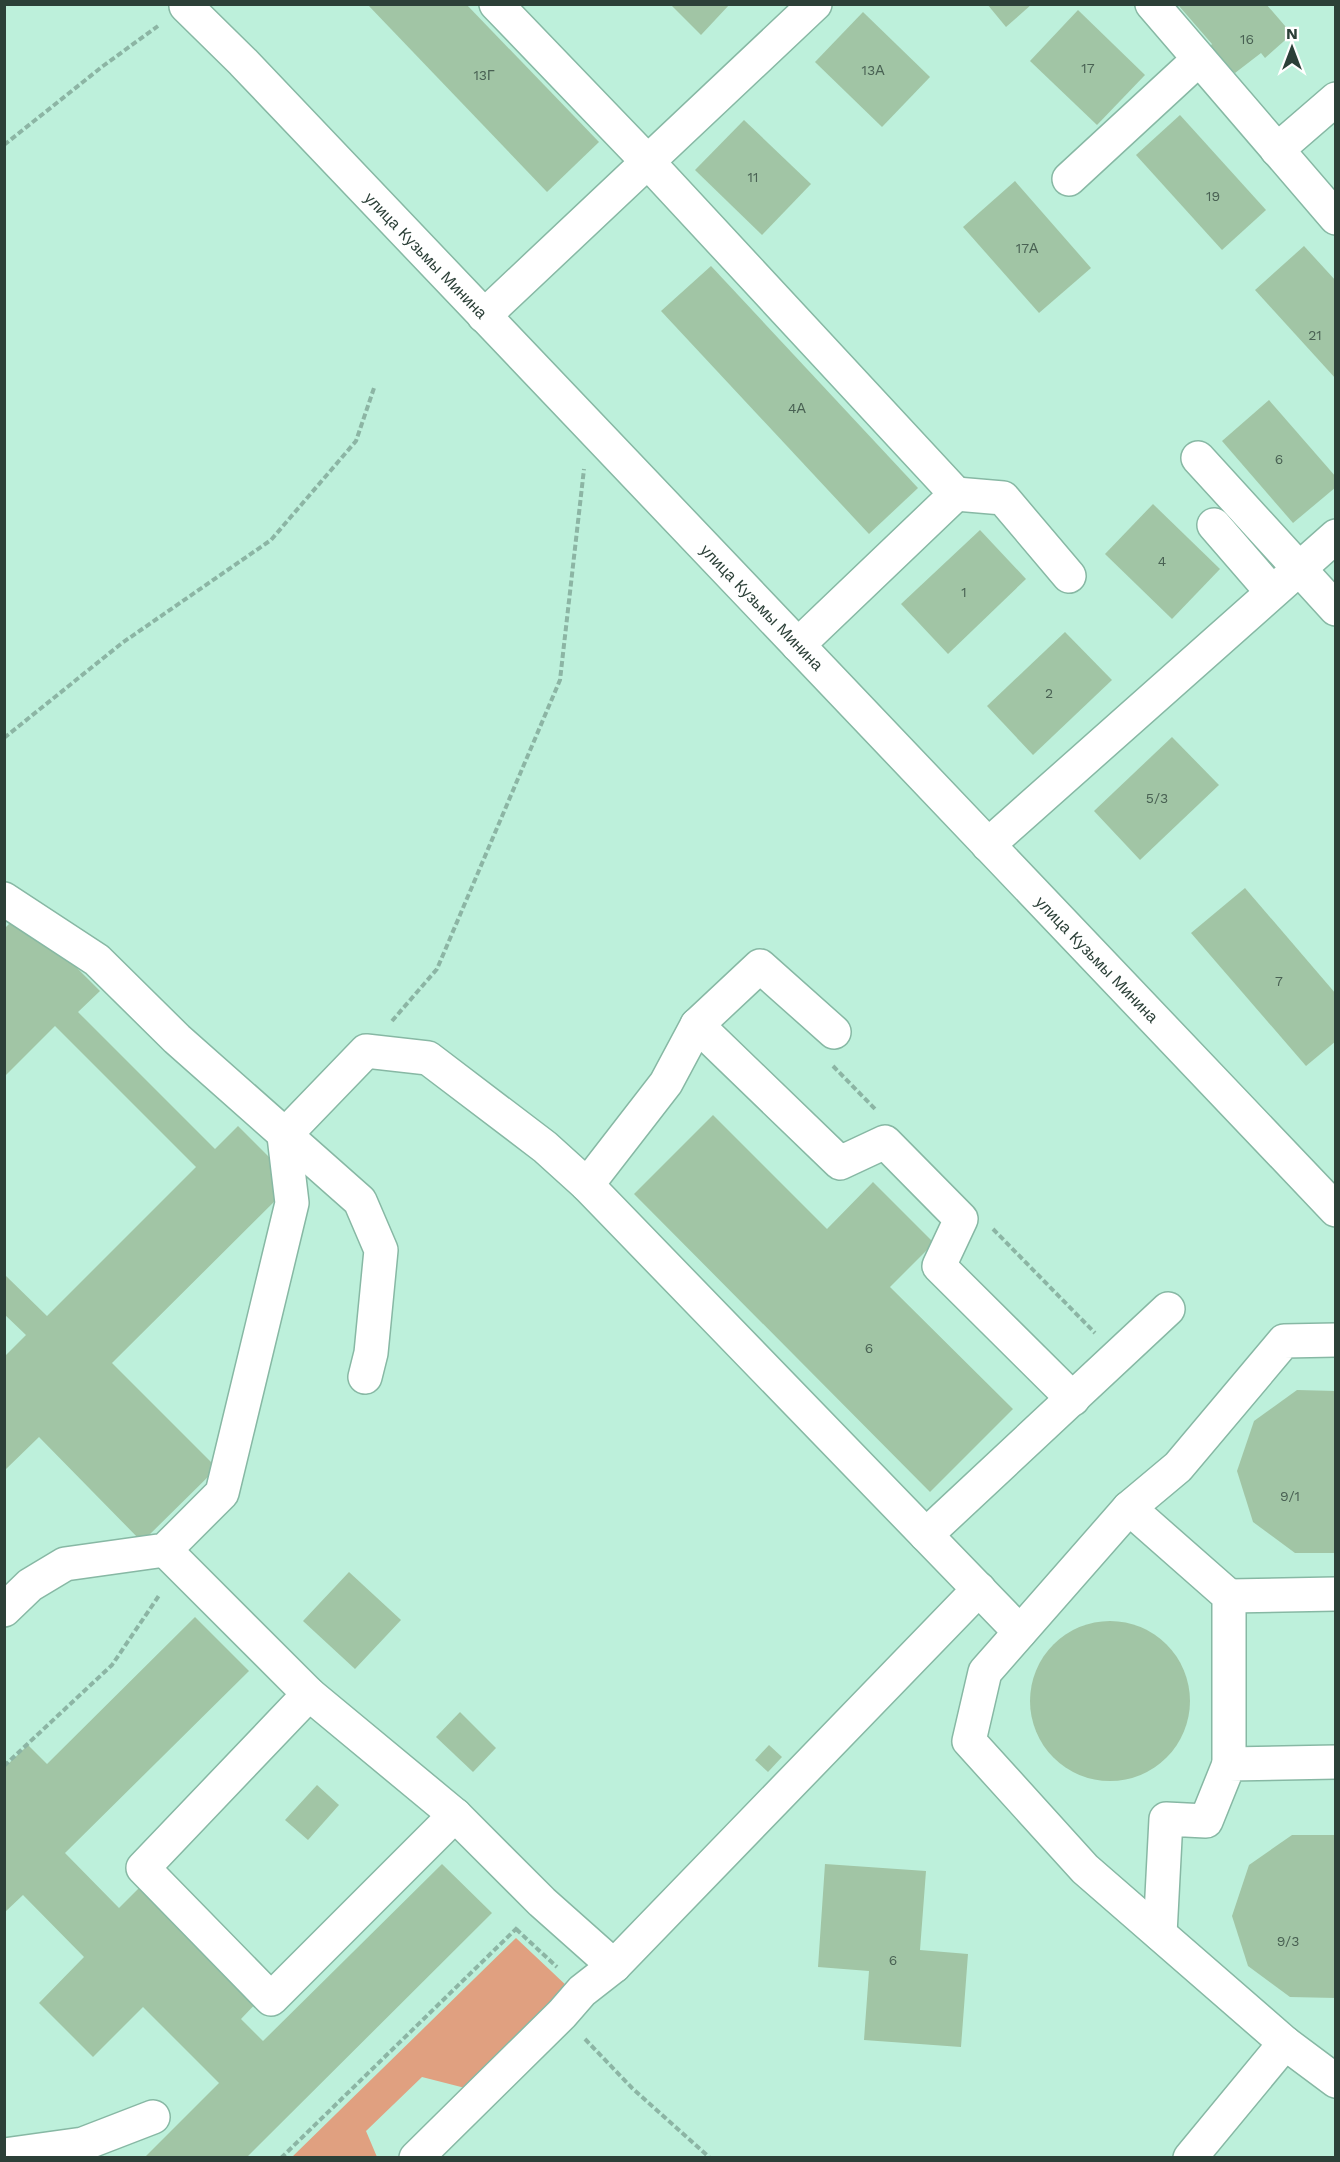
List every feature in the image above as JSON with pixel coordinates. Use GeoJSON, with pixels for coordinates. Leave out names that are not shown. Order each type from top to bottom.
{"type":"FeatureCollection","features":[{"type":"Feature","properties":{"kind":"street"},"geometry":{"type":"LineString","coordinates":[[496,4],[647,161],[956,494],[1003,498],[1069,576]]}},
{"type":"Feature","properties":{"kind":"street"},"geometry":{"type":"LineString","coordinates":[[484,315],[815,4]]}},
{"type":"Feature","properties":{"kind":"street"},"geometry":{"type":"LineString","coordinates":[[1152,4],[1335,218]]}},
{"type":"Feature","properties":{"kind":"street","name":"улица Кузьмы Минина"},"geometry":{"type":"LineString","coordinates":[[186,6],[243,62],[1335,1210]]}},
{"type":"Feature","properties":{"kind":"street"},"geometry":{"type":"LineString","coordinates":[[1069,179],[1199,59]]}},
{"type":"Feature","properties":{"kind":"street"},"geometry":{"type":"LineString","coordinates":[[1277,150],[1335,99]]}},
{"type":"Feature","properties":{"kind":"street"},"geometry":{"type":"LineString","coordinates":[[1198,458],[1335,609]]}},
{"type":"Feature","properties":{"kind":"street"},"geometry":{"type":"LineString","coordinates":[[798,645],[956,494]]}},
{"type":"Feature","properties":{"kind":"street"},"geometry":{"type":"LineString","coordinates":[[1214,525],[1272,592]]}},
{"type":"Feature","properties":{"kind":"street"},"geometry":{"type":"LineString","coordinates":[[988,845],[1335,536]]}},
{"type":"Feature","properties":{"kind":"street"},"geometry":{"type":"LineString","coordinates":[[4,899],[97,960],[177,1039],[360,1201],[381,1250],[371,1353],[365,1377]]}},
{"type":"Feature","properties":{"kind":"street"},"geometry":{"type":"LineString","coordinates":[[587,1185],[666,1083],[697,1025],[760,966],[834,1032]]}},
{"type":"Feature","properties":{"kind":"street"},"geometry":{"type":"LineString","coordinates":[[697,1025],[840,1163],[885,1142],[961,1219],[939,1266],[1073,1399]]}},
{"type":"Feature","properties":{"kind":"street"},"geometry":{"type":"LineString","coordinates":[[284,1136],[366,1051],[428,1058],[544,1147],[587,1185],[1020,1632]]}},
{"type":"Feature","properties":{"kind":"street"},"geometry":{"type":"LineString","coordinates":[[4,1610],[30,1585],[65,1564],[165,1550],[222,1493],[292,1203],[284,1136]]}},
{"type":"Feature","properties":{"kind":"street"},"geometry":{"type":"LineString","coordinates":[[926,1535],[1168,1309]]}},
{"type":"Feature","properties":{"kind":"street"},"geometry":{"type":"LineString","coordinates":[[1335,1340],[1284,1341],[1178,1467],[1130,1508],[985,1672],[969,1741],[1085,1869],[1285,2043],[1335,2081]]}},
{"type":"Feature","properties":{"kind":"street"},"geometry":{"type":"LineString","coordinates":[[1130,1508],[1229,1596],[1335,1594]]}},
{"type":"Feature","properties":{"kind":"street"},"geometry":{"type":"LineString","coordinates":[[165,1550],[309,1694],[455,1815],[542,1902],[614,1966]]}},
{"type":"Feature","properties":{"kind":"street"},"geometry":{"type":"LineString","coordinates":[[416,2157],[572,2003],[614,1966],[979,1589]]}},
{"type":"Feature","properties":{"kind":"street"},"geometry":{"type":"LineString","coordinates":[[1160,1934],[1166,1819],[1206,1821],[1229,1764],[1229,1596]]}},
{"type":"Feature","properties":{"kind":"street"},"geometry":{"type":"LineString","coordinates":[[309,1694],[143,1868],[271,1999],[455,1815]]}},
{"type":"Feature","properties":{"kind":"street"},"geometry":{"type":"LineString","coordinates":[[1229,1764],[1335,1762]]}},
{"type":"Feature","properties":{"kind":"street"},"geometry":{"type":"LineString","coordinates":[[1190,2157],[1285,2043]]}},
{"type":"Feature","properties":{"kind":"street"},"geometry":{"type":"LineString","coordinates":[[4,2155],[83,2144],[153,2117]]}},
{"type":"Feature","properties":{"kind":"path"},"geometry":{"type":"LineString","coordinates":[[4,145],[103,66],[186,6]]}},
{"type":"Feature","properties":{"kind":"path"},"geometry":{"type":"LineString","coordinates":[[4,738],[122,643],[271,540],[356,441],[374,388]]}},
{"type":"Feature","properties":{"kind":"path"},"geometry":{"type":"LineString","coordinates":[[366,1051],[437,969],[560,680],[589,426]]}},
{"type":"Feature","properties":{"kind":"path"},"geometry":{"type":"LineString","coordinates":[[4,1766],[111,1665],[163,1590],[165,1550]]}},
{"type":"Feature","properties":{"kind":"path"},"geometry":{"type":"LineString","coordinates":[[281,2157],[516,1929],[632,2088],[710,2157]]}},
{"type":"Feature","properties":{"kind":"shaded area"},"geometry":{"type":"Polygon","coordinates":[[[516,1938],[569,1988],[469,2089],[422,2077],[366,2131],[377,2157],[291,2158],[516,1938]]]}},
{"type":"Feature","properties":{"kind":"building"},"geometry":{"type":"Polygon","coordinates":[[[367,4],[466,4],[599,142],[547,192],[367,4]]]}},
{"type":"Feature","properties":{"kind":"building"},"geometry":{"type":"Polygon","coordinates":[[[670,4],[730,4],[701,35],[670,4]]]}},
{"type":"Feature","properties":{"kind":"building"},"geometry":{"type":"Polygon","coordinates":[[[987,4],[1032,4],[1006,27],[987,4]]]}},
{"type":"Feature","properties":{"kind":"building"},"geometry":{"type":"Polygon","coordinates":[[[1171,4],[1266,4],[1292,34],[1265,58],[1261,53],[1235,73],[1208,49],[1212,44],[1179,6],[1174,10],[1171,4]]]}},
{"type":"Feature","properties":{"kind":"building"},"geometry":{"type":"Polygon","coordinates":[[[1078,10],[1145,75],[1097,125],[1030,61],[1078,10]]]}},
{"type":"Feature","properties":{"kind":"building"},"geometry":{"type":"Polygon","coordinates":[[[863,12],[930,77],[882,127],[815,62],[863,12]]]}},
{"type":"Feature","properties":{"kind":"building"},"geometry":{"type":"Polygon","coordinates":[[[1180,115],[1266,210],[1222,250],[1136,155],[1180,115]]]}},
{"type":"Feature","properties":{"kind":"building"},"geometry":{"type":"Polygon","coordinates":[[[744,120],[811,184],[762,235],[695,170],[744,120]]]}},
{"type":"Feature","properties":{"kind":"building"},"geometry":{"type":"Polygon","coordinates":[[[1015,181],[1091,268],[1039,313],[963,227],[1015,181]]]}},
{"type":"Feature","properties":{"kind":"building"},"geometry":{"type":"Polygon","coordinates":[[[1304,246],[1336,281],[1336,379],[1255,290],[1304,246]]]}},
{"type":"Feature","properties":{"kind":"building"},"geometry":{"type":"Polygon","coordinates":[[[711,266],[918,488],[869,534],[661,311],[711,266]]]}},
{"type":"Feature","properties":{"kind":"building"},"geometry":{"type":"Polygon","coordinates":[[[1269,400],[1336,477],[1336,487],[1293,523],[1222,441],[1269,400]]]}},
{"type":"Feature","properties":{"kind":"building"},"geometry":{"type":"Polygon","coordinates":[[[1153,504],[1220,569],[1172,619],[1105,554],[1153,504]]]}},
{"type":"Feature","properties":{"kind":"building"},"geometry":{"type":"Polygon","coordinates":[[[980,530],[1026,579],[948,654],[901,604],[980,530]]]}},
{"type":"Feature","properties":{"kind":"building"},"geometry":{"type":"Polygon","coordinates":[[[1065,632],[1112,680],[1033,755],[987,706],[1065,632]]]}},
{"type":"Feature","properties":{"kind":"building"},"geometry":{"type":"Polygon","coordinates":[[[1172,737],[1219,785],[1140,860],[1094,811],[1172,737]]]}},
{"type":"Feature","properties":{"kind":"building"},"geometry":{"type":"Polygon","coordinates":[[[1245,888],[1336,994],[1336,1041],[1306,1066],[1191,933],[1245,888]]]}},
{"type":"Feature","properties":{"kind":"building"},"geometry":{"type":"Polygon","coordinates":[[[21,912],[100,991],[78,1012],[215,1149],[238,1126],[294,1182],[112,1363],[217,1468],[142,1542],[39,1437],[4,1471],[4,1357],[26,1335],[4,1314],[4,1274],[47,1316],[196,1167],[55,1026],[4,1077],[4,929],[21,912]]]}},
{"type":"Feature","properties":{"kind":"building"},"geometry":{"type":"Polygon","coordinates":[[[713,1115],[827,1229],[873,1182],[934,1243],[890,1287],[1013,1409],[930,1492],[634,1194],[713,1115]]]}},
{"type":"Feature","properties":{"kind":"building"},"geometry":{"type":"Polygon","coordinates":[[[1297,1390],[1336,1391],[1336,1553],[1295,1553],[1253,1522],[1237,1471],[1254,1421],[1297,1390]]]}},
{"type":"Feature","properties":{"kind":"building"},"geometry":{"type":"Polygon","coordinates":[[[349,1572],[401,1620],[355,1669],[303,1621],[349,1572]]]}},
{"type":"Feature","properties":{"kind":"building"},"geometry":{"type":"Polygon","coordinates":[[[195,1617],[249,1671],[65,1853],[119,1908],[143,1884],[259,2000],[241,2019],[263,2041],[442,1864],[492,1913],[246,2158],[144,2158],[219,2083],[143,2007],[93,2057],[39,2003],[84,1957],[23,1895],[4,1913],[4,1768],[28,1745],[47,1764],[195,1617]]]}},
{"type":"Feature","properties":{"kind":"building"},"geometry":{"type":"Polygon","coordinates":[[[1110,1621],[1141,1627],[1167,1644],[1184,1670],[1190,1701],[1184,1732],[1167,1758],[1141,1775],[1110,1781],[1079,1775],[1053,1758],[1036,1732],[1030,1701],[1036,1670],[1053,1644],[1079,1627],[1110,1621]]]}},
{"type":"Feature","properties":{"kind":"building"},"geometry":{"type":"Polygon","coordinates":[[[460,1712],[496,1748],[473,1772],[436,1737],[460,1712]]]}},
{"type":"Feature","properties":{"kind":"building"},"geometry":{"type":"Polygon","coordinates":[[[769,1745],[782,1757],[768,1772],[755,1760],[769,1745]]]}},
{"type":"Feature","properties":{"kind":"building"},"geometry":{"type":"Polygon","coordinates":[[[317,1785],[339,1805],[308,1840],[285,1820],[317,1785]]]}},
{"type":"Feature","properties":{"kind":"building"},"geometry":{"type":"Polygon","coordinates":[[[1292,1835],[1336,1835],[1336,1998],[1290,1997],[1248,1966],[1232,1916],[1249,1865],[1292,1835]]]}},
{"type":"Feature","properties":{"kind":"building"},"geometry":{"type":"Polygon","coordinates":[[[825,1864],[926,1871],[920,1950],[968,1954],[961,2047],[864,2040],[869,1971],[818,1967],[825,1864]]]}}]}
